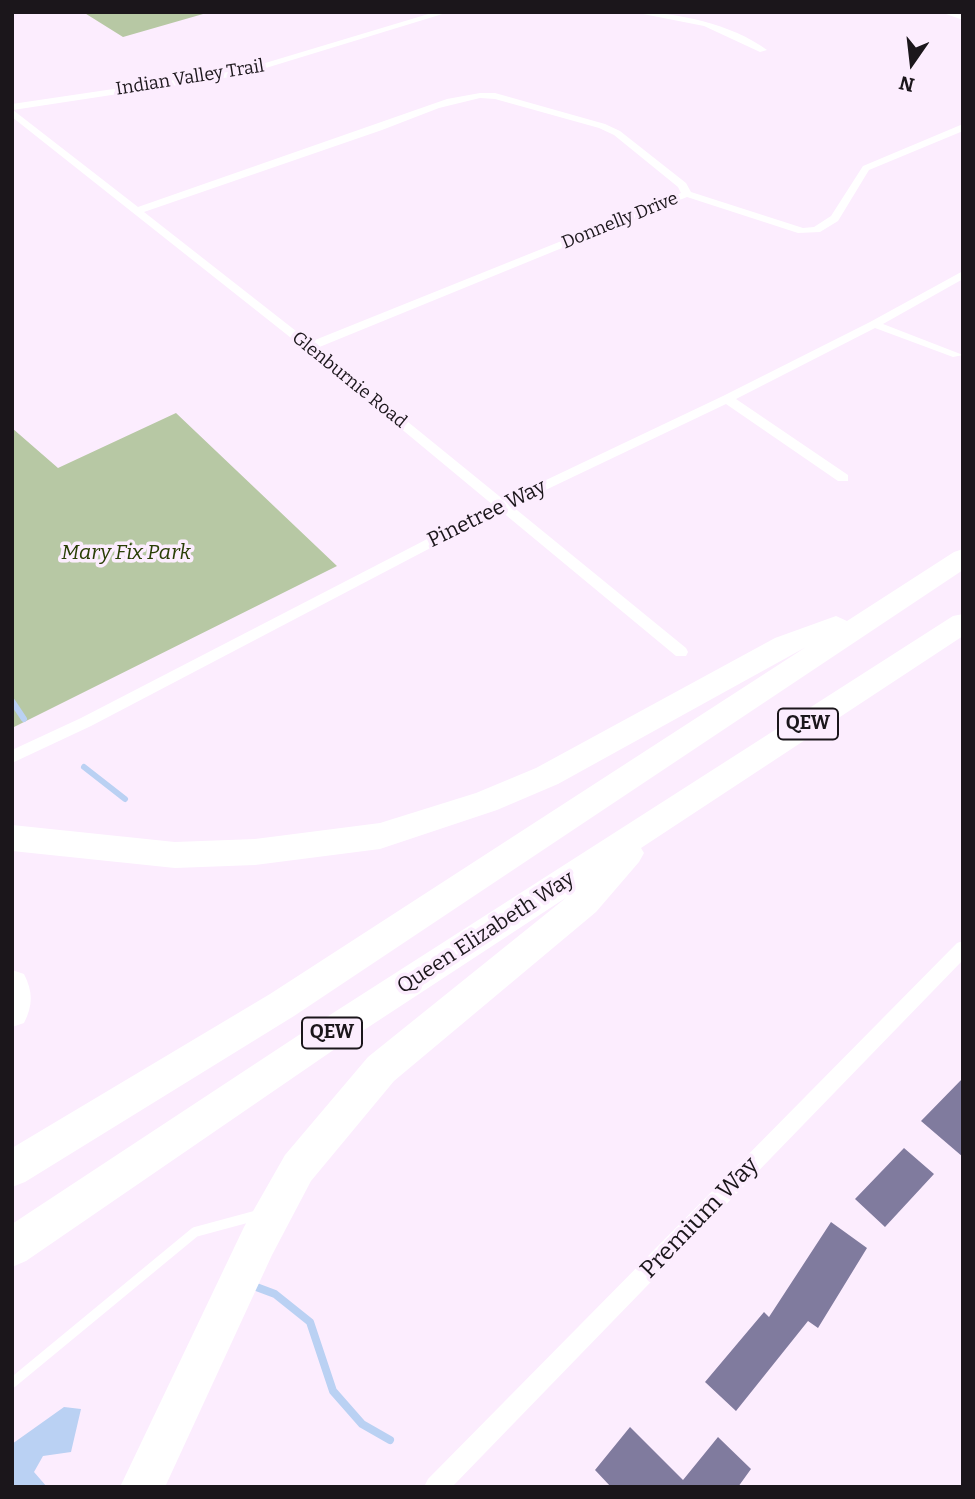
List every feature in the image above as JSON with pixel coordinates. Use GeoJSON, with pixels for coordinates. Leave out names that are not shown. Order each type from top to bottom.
{"type":"FeatureCollection","features":[{"type":"Feature","properties":{"kind":"highway","name":"QEW"},"geometry":{"type":"LineString","coordinates":[[12,1169],[282,1005],[963,558]]}},
{"type":"Feature","properties":{"kind":"highway"},"geometry":{"type":"LineString","coordinates":[[12,838],[175,855],[255,852],[380,836],[486,802],[547,775],[785,645],[889,605]]}},
{"type":"Feature","properties":{"kind":"highway","name":"Queen Elizabeth Way"},"geometry":{"type":"LineString","coordinates":[[12,1247],[320,1040],[963,623]]}},
{"type":"Feature","properties":{"kind":"highway"},"geometry":{"type":"LineString","coordinates":[[142,1487],[275,1210],[298,1168],[381,1069],[584,902],[654,824]]}},
{"type":"Feature","properties":{"kind":"highway"},"geometry":{"type":"LineString","coordinates":[[12,985],[15,993],[12,1012]]}},
{"type":"Feature","properties":{"kind":"street","name":"Indian Valley Trail"},"geometry":{"type":"LineString","coordinates":[[12,109],[243,72],[445,12]]}},
{"type":"Feature","properties":{"kind":"street"},"geometry":{"type":"LineString","coordinates":[[637,12],[706,24],[763,50]]}},
{"type":"Feature","properties":{"kind":"street"},"geometry":{"type":"LineString","coordinates":[[949,12],[963,18]]}},
{"type":"Feature","properties":{"kind":"street","name":"Donnelly Drive"},"geometry":{"type":"LineString","coordinates":[[136,211],[388,125],[458,97],[478,94],[495,96],[602,126],[617,133],[682,185],[687,194],[309,347]]}},
{"type":"Feature","properties":{"kind":"street","name":"Glenburnie Road"},"geometry":{"type":"LineString","coordinates":[[12,109],[309,347],[681,652]]}},
{"type":"Feature","properties":{"kind":"street"},"geometry":{"type":"LineString","coordinates":[[687,194],[802,231],[819,231],[831,225],[856,179],[866,168],[963,127]]}},
{"type":"Feature","properties":{"kind":"street","name":"Pinetree Way"},"geometry":{"type":"LineString","coordinates":[[12,757],[66,732],[503,505],[727,399],[874,324],[963,274]]}},
{"type":"Feature","properties":{"kind":"street"},"geometry":{"type":"LineString","coordinates":[[874,324],[957,355]]}},
{"type":"Feature","properties":{"kind":"street"},"geometry":{"type":"LineString","coordinates":[[727,399],[843,478]]}},
{"type":"Feature","properties":{"kind":"street","name":"Premium Way"},"geometry":{"type":"LineString","coordinates":[[436,1487],[963,948]]}},
{"type":"Feature","properties":{"kind":"lane"},"geometry":{"type":"LineString","coordinates":[[12,1383],[195,1232],[275,1210]]}},
{"type":"Feature","properties":{"kind":"green space"},"geometry":{"type":"Polygon","coordinates":[[[83,12],[210,12],[123,37],[83,12]]]}},
{"type":"Feature","properties":{"kind":"green space","name":"Mary Fix Park"},"geometry":{"type":"Polygon","coordinates":[[[176,413],[337,566],[12,728],[12,428],[58,468],[176,413]]]}},
{"type":"Feature","properties":{"kind":"water"},"geometry":{"type":"Polygon","coordinates":[[[64,1407],[81,1409],[71,1452],[43,1456],[34,1472],[47,1487],[12,1487],[12,1444],[64,1407]]]}},
{"type":"Feature","properties":{"kind":"building"},"geometry":{"type":"Polygon","coordinates":[[[963,1078],[963,1157],[921,1121],[963,1078]]]}},
{"type":"Feature","properties":{"kind":"building"},"geometry":{"type":"Polygon","coordinates":[[[904,1148],[934,1174],[885,1227],[855,1199],[904,1148]]]}},
{"type":"Feature","properties":{"kind":"building"},"geometry":{"type":"Polygon","coordinates":[[[831,1222],[867,1248],[818,1328],[808,1321],[736,1411],[705,1382],[764,1312],[769,1317],[831,1222]]]}},
{"type":"Feature","properties":{"kind":"building"},"geometry":{"type":"Polygon","coordinates":[[[630,1427],[683,1480],[718,1437],[751,1469],[738,1487],[611,1487],[595,1470],[630,1427]]]}},
{"type":"Feature","properties":{"kind":"waterway"},"geometry":{"type":"LineString","coordinates":[[12,701],[24,719]]}},
{"type":"Feature","properties":{"kind":"waterway"},"geometry":{"type":"LineString","coordinates":[[84,767],[125,799]]}},
{"type":"Feature","properties":{"kind":"waterway"},"geometry":{"type":"LineString","coordinates":[[251,1285],[275,1294],[310,1322],[333,1391],[362,1424],[390,1440]]}}]}
